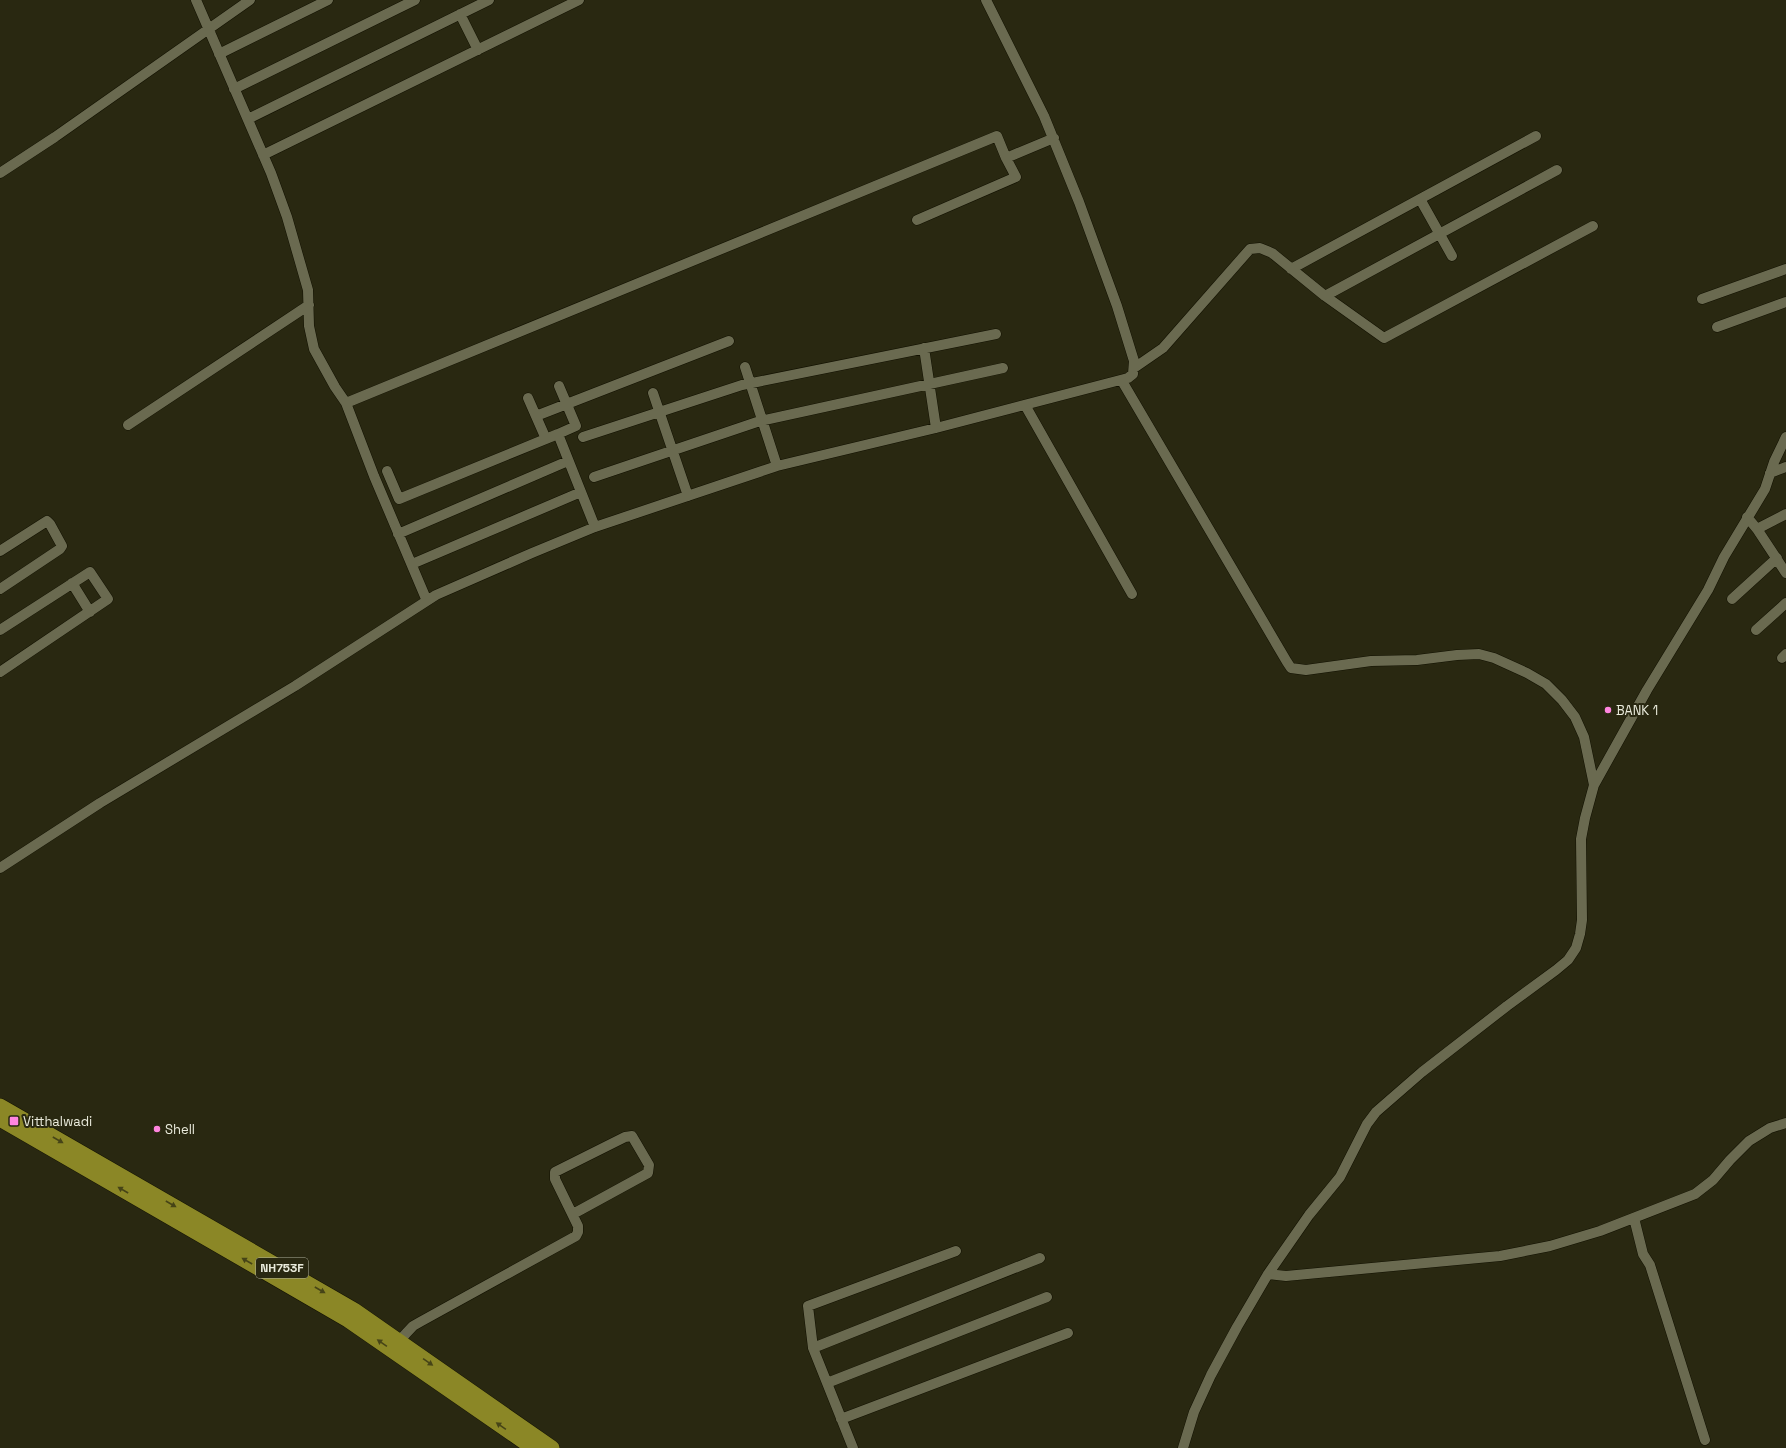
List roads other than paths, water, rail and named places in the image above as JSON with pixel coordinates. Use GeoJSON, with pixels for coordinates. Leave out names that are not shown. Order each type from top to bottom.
{"type":"FeatureCollection","features":[{"type":"Feature","properties":{"kind":"highway","name":"NH753F"},"geometry":{"type":"LineString","coordinates":[[0,1106],[354,1310],[552,1448]]}},
{"type":"Feature","properties":{"kind":"highway","name":"NH753F"},"geometry":{"type":"LineString","coordinates":[[0,1119],[348,1320],[532,1448]]}},
{"type":"Feature","properties":{"kind":"street"},"geometry":{"type":"LineString","coordinates":[[196,0],[207,29],[264,155],[287,217],[308,290],[309,326],[314,349],[346,403],[374,476],[427,601]]}},
{"type":"Feature","properties":{"kind":"street"},"geometry":{"type":"LineString","coordinates":[[0,174],[250,0]]}},
{"type":"Feature","properties":{"kind":"street"},"geometry":{"type":"LineString","coordinates":[[219,54],[328,0]]}},
{"type":"Feature","properties":{"kind":"street"},"geometry":{"type":"LineString","coordinates":[[234,88],[415,0]]}},
{"type":"Feature","properties":{"kind":"street"},"geometry":{"type":"LineString","coordinates":[[248,119],[489,0]]}},
{"type":"Feature","properties":{"kind":"street"},"geometry":{"type":"LineString","coordinates":[[264,155],[580,0]]}},
{"type":"Feature","properties":{"kind":"street"},"geometry":{"type":"LineString","coordinates":[[0,868],[100,803],[295,686],[436,595],[532,553],[595,527],[777,466],[1122,381],[1133,374],[1134,368],[1117,306],[1054,138],[986,0]]}},
{"type":"Feature","properties":{"kind":"street"},"geometry":{"type":"LineString","coordinates":[[460,14],[478,50]]}},
{"type":"Feature","properties":{"kind":"street"},"geometry":{"type":"LineString","coordinates":[[346,403],[997,136],[1016,177],[917,220]]}},
{"type":"Feature","properties":{"kind":"street"},"geometry":{"type":"LineString","coordinates":[[1292,269],[1536,136]]}},
{"type":"Feature","properties":{"kind":"street"},"geometry":{"type":"LineString","coordinates":[[1006,158],[1054,138]]}},
{"type":"Feature","properties":{"kind":"street"},"geometry":{"type":"LineString","coordinates":[[1325,296],[1557,170]]}},
{"type":"Feature","properties":{"kind":"street"},"geometry":{"type":"LineString","coordinates":[[1420,199],[1452,256]]}},
{"type":"Feature","properties":{"kind":"street"},"geometry":{"type":"LineString","coordinates":[[1134,368],[1163,348],[1250,250],[1260,248],[1272,253],[1325,296],[1384,338],[1593,226]]}},
{"type":"Feature","properties":{"kind":"street"},"geometry":{"type":"LineString","coordinates":[[1702,299],[1786,269]]}},
{"type":"Feature","properties":{"kind":"street"},"geometry":{"type":"LineString","coordinates":[[1717,327],[1786,302]]}},
{"type":"Feature","properties":{"kind":"street"},"geometry":{"type":"LineString","coordinates":[[128,425],[309,306]]}},
{"type":"Feature","properties":{"kind":"street"},"geometry":{"type":"LineString","coordinates":[[583,437],[750,384],[996,334]]}},
{"type":"Feature","properties":{"kind":"street"},"geometry":{"type":"LineString","coordinates":[[536,416],[729,341]]}},
{"type":"Feature","properties":{"kind":"street"},"geometry":{"type":"LineString","coordinates":[[924,348],[936,428]]}},
{"type":"Feature","properties":{"kind":"street"},"geometry":{"type":"LineString","coordinates":[[745,367],[777,466]]}},
{"type":"Feature","properties":{"kind":"street"},"geometry":{"type":"LineString","coordinates":[[594,477],[672,449],[762,420],[1003,368]]}},
{"type":"Feature","properties":{"kind":"street"},"geometry":{"type":"LineString","coordinates":[[1122,381],[1291,668],[1306,670],[1371,661],[1418,660],[1478,654],[1494,658],[1527,673],[1546,684],[1562,700],[1575,717],[1584,737],[1594,785]]}},
{"type":"Feature","properties":{"kind":"street"},"geometry":{"type":"LineString","coordinates":[[388,471],[399,499],[576,426],[559,386]]}},
{"type":"Feature","properties":{"kind":"street"},"geometry":{"type":"LineString","coordinates":[[653,393],[688,496]]}},
{"type":"Feature","properties":{"kind":"street"},"geometry":{"type":"LineString","coordinates":[[528,398],[546,439]]}},
{"type":"Feature","properties":{"kind":"street"},"geometry":{"type":"LineString","coordinates":[[1025,405],[1132,594]]}},
{"type":"Feature","properties":{"kind":"street"},"geometry":{"type":"LineString","coordinates":[[558,434],[595,527]]}},
{"type":"Feature","properties":{"kind":"street"},"geometry":{"type":"LineString","coordinates":[[1183,1448],[1194,1412],[1211,1375],[1268,1274],[1308,1215],[1340,1177],[1367,1124],[1376,1112],[1422,1072],[1568,960],[1576,948],[1580,934],[1583,902],[1581,839],[1594,785],[1647,690],[1708,590],[1724,557],[1747,516],[1764,490],[1786,437]]}},
{"type":"Feature","properties":{"kind":"street"},"geometry":{"type":"LineString","coordinates":[[398,534],[568,460]]}},
{"type":"Feature","properties":{"kind":"street"},"geometry":{"type":"LineString","coordinates":[[1770,473],[1786,467]]}},
{"type":"Feature","properties":{"kind":"street"},"geometry":{"type":"LineString","coordinates":[[412,564],[581,492]]}},
{"type":"Feature","properties":{"kind":"street"},"geometry":{"type":"LineString","coordinates":[[1757,529],[1786,514]]}},
{"type":"Feature","properties":{"kind":"street"},"geometry":{"type":"LineString","coordinates":[[1747,516],[1786,573]]}},
{"type":"Feature","properties":{"kind":"street"},"geometry":{"type":"LineString","coordinates":[[0,551],[47,521],[62,546],[60,550],[0,589]]}},
{"type":"Feature","properties":{"kind":"street"},"geometry":{"type":"LineString","coordinates":[[1732,599],[1777,558]]}},
{"type":"Feature","properties":{"kind":"street"},"geometry":{"type":"LineString","coordinates":[[0,630],[90,572],[108,599],[0,672]]}},
{"type":"Feature","properties":{"kind":"street"},"geometry":{"type":"LineString","coordinates":[[72,583],[90,612]]}},
{"type":"Feature","properties":{"kind":"street"},"geometry":{"type":"LineString","coordinates":[[1756,630],[1786,604]]}},
{"type":"Feature","properties":{"kind":"street"},"geometry":{"type":"LineString","coordinates":[[1268,1274],[1286,1276],[1500,1256],[1550,1246],[1600,1231],[1695,1194],[1713,1180],[1749,1141],[1770,1128],[1786,1123]]}},
{"type":"Feature","properties":{"kind":"street"},"geometry":{"type":"LineString","coordinates":[[399,1341],[412,1326],[576,1236],[579,1229],[555,1179],[555,1172],[625,1137],[632,1136],[649,1165],[648,1173],[573,1214]]}},
{"type":"Feature","properties":{"kind":"street"},"geometry":{"type":"LineString","coordinates":[[1634,1218],[1643,1254],[1650,1265],[1705,1440]]}},
{"type":"Feature","properties":{"kind":"street"},"geometry":{"type":"LineString","coordinates":[[853,1448],[813,1348],[808,1306],[956,1251]]}},
{"type":"Feature","properties":{"kind":"street"},"geometry":{"type":"LineString","coordinates":[[813,1348],[1040,1258]]}},
{"type":"Feature","properties":{"kind":"street"},"geometry":{"type":"LineString","coordinates":[[827,1383],[1047,1297]]}},
{"type":"Feature","properties":{"kind":"street"},"geometry":{"type":"LineString","coordinates":[[841,1419],[1068,1333]]}},
{"type":"Feature","properties":{"kind":"place","name":"BANK 1"},"geometry":{"type":"Point","coordinates":[1608,710]}},
{"type":"Feature","properties":{"kind":"place","name":"Vitthalwadi"},"geometry":{"type":"Point","coordinates":[14,1121]}},
{"type":"Feature","properties":{"kind":"place","name":"Shell"},"geometry":{"type":"Point","coordinates":[157,1129]}}]}
